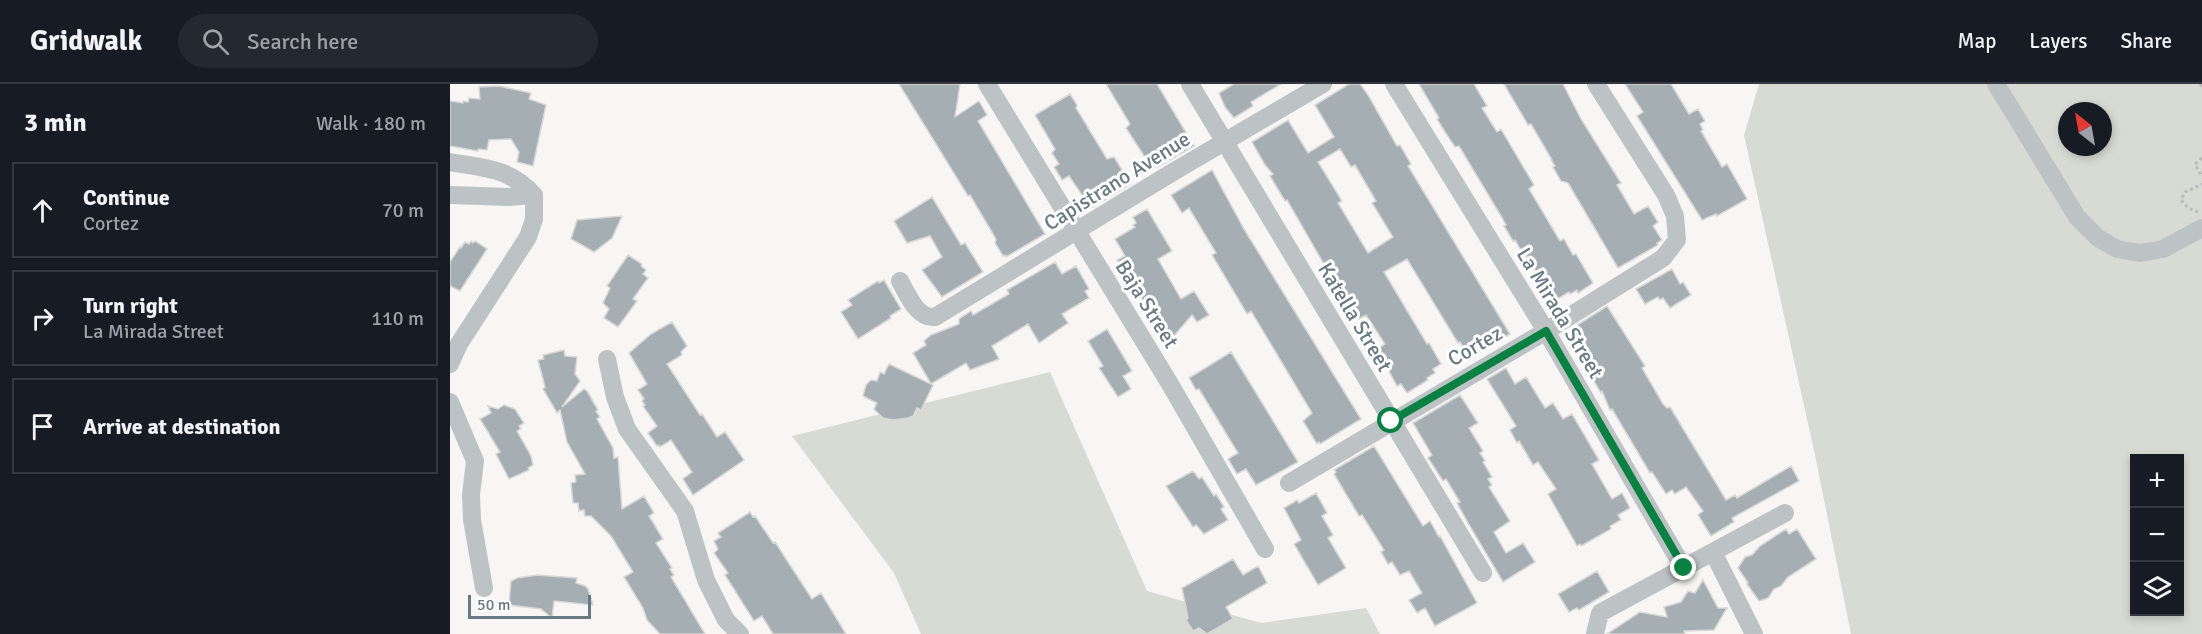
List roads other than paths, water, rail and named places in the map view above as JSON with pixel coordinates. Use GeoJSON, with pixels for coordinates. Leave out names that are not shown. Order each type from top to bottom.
{"type":"FeatureCollection","features":[{"type":"Feature","properties":{"kind":"street","name":"Baja Street"},"geometry":{"type":"LineString","coordinates":[[987,84],[1170,384],[1264,549]]}},
{"type":"Feature","properties":{"kind":"street","name":"Katella Street"},"geometry":{"type":"LineString","coordinates":[[1190,84],[1483,573]]}},
{"type":"Feature","properties":{"kind":"street","name":"Capistrano Avenue"},"geometry":{"type":"LineString","coordinates":[[900,281],[921,314],[928,318],[935,317],[1224,141],[1323,84]]}},
{"type":"Feature","properties":{"kind":"street","name":"La Mirada Street"},"geometry":{"type":"LineString","coordinates":[[1394,84],[1546,331],[1684,568]]}},
{"type":"Feature","properties":{"kind":"street","name":"Cortez"},"geometry":{"type":"LineString","coordinates":[[1289,483],[1546,331],[1663,258],[1677,240],[1676,216],[1666,195],[1596,84]]}},
{"type":"Feature","properties":{"kind":"street"},"geometry":{"type":"LineString","coordinates":[[1996,84],[2077,217],[2098,238],[2117,249],[2140,253],[2163,249],[2202,228]]}},
{"type":"Feature","properties":{"kind":"street"},"geometry":{"type":"LineString","coordinates":[[450,162],[503,171],[522,182],[534,195],[534,219],[528,237],[459,344],[450,364]]}},
{"type":"Feature","properties":{"kind":"street"},"geometry":{"type":"LineString","coordinates":[[450,195],[508,197],[534,195]]}},
{"type":"Feature","properties":{"kind":"street"},"geometry":{"type":"LineString","coordinates":[[607,359],[615,398],[627,429],[685,511],[705,580],[726,620],[740,634]]}},
{"type":"Feature","properties":{"kind":"street"},"geometry":{"type":"LineString","coordinates":[[450,402],[475,461],[471,495],[472,520],[484,588]]}},
{"type":"Feature","properties":{"kind":"street"},"geometry":{"type":"LineString","coordinates":[[1595,634],[1600,614],[1785,513]]}},
{"type":"Feature","properties":{"kind":"street"},"geometry":{"type":"LineString","coordinates":[[1713,552],[1754,634]]}}]}
